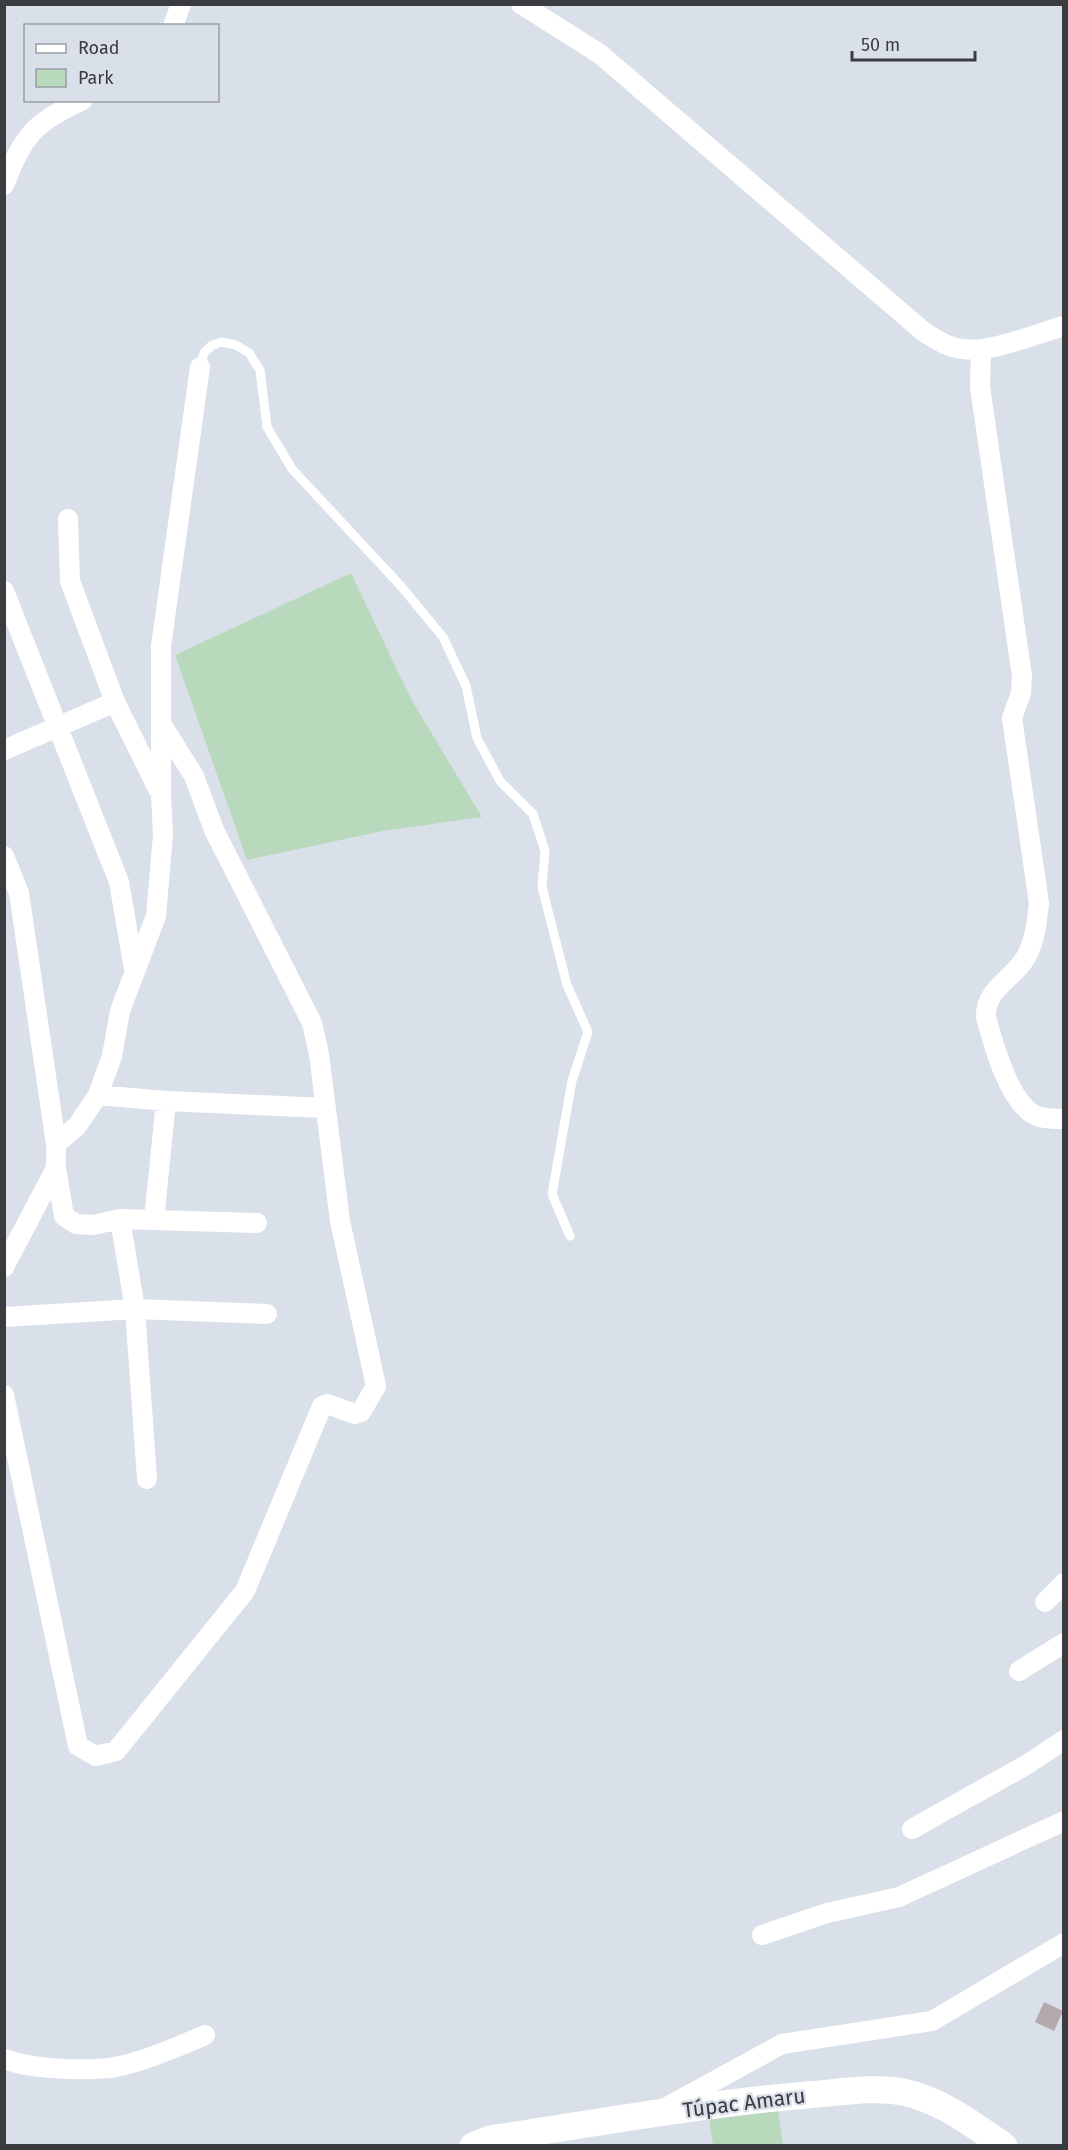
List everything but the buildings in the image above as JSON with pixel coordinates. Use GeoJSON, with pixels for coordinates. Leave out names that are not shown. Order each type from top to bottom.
{"type":"FeatureCollection","features":[{"type":"Feature","properties":{"kind":"main road","name":"Túpac Amaru"},"geometry":{"type":"LineString","coordinates":[[473,2145],[490,2139],[654,2114],[786,2097],[861,2091],[903,2092],[954,2111],[1004,2145]]}},
{"type":"Feature","properties":{"kind":"street"},"geometry":{"type":"LineString","coordinates":[[174,24],[181,4]]}},
{"type":"Feature","properties":{"kind":"street"},"geometry":{"type":"LineString","coordinates":[[521,4],[600,54],[924,333],[946,345],[963,349],[981,349],[1064,326]]}},
{"type":"Feature","properties":{"kind":"street"},"geometry":{"type":"LineString","coordinates":[[4,185],[26,138],[47,118],[79,102]]}},
{"type":"Feature","properties":{"kind":"street"},"geometry":{"type":"LineString","coordinates":[[981,349],[980,387],[1022,676],[1021,693],[1012,718],[1039,903],[1037,927],[1031,948],[1015,972],[993,990],[985,1007],[986,1017],[1005,1079],[1024,1106],[1040,1118],[1064,1119]]}},
{"type":"Feature","properties":{"kind":"street"},"geometry":{"type":"LineString","coordinates":[[56,1144],[88,1113],[98,1095],[112,1056],[120,1011],[156,916],[163,835],[160,794],[161,646],[200,368]]}},
{"type":"Feature","properties":{"kind":"street"},"geometry":{"type":"LineString","coordinates":[[68,519],[70,581],[115,702],[160,794]]}},
{"type":"Feature","properties":{"kind":"street"},"geometry":{"type":"LineString","coordinates":[[4,591],[120,882],[134,969]]}},
{"type":"Feature","properties":{"kind":"street"},"geometry":{"type":"LineString","coordinates":[[4,750],[115,702]]}},
{"type":"Feature","properties":{"kind":"street"},"geometry":{"type":"LineString","coordinates":[[4,1395],[78,1746],[96,1756],[116,1751],[245,1590],[322,1406],[327,1404],[355,1414],[360,1412],[376,1386],[339,1221],[319,1054],[312,1023],[214,830],[194,776],[162,725]]}},
{"type":"Feature","properties":{"kind":"street"},"geometry":{"type":"LineString","coordinates":[[4,856],[19,893],[56,1144],[56,1168],[64,1216],[76,1224],[93,1225],[120,1219],[257,1223]]}},
{"type":"Feature","properties":{"kind":"street"},"geometry":{"type":"LineString","coordinates":[[98,1095],[166,1101],[325,1108]]}},
{"type":"Feature","properties":{"kind":"street"},"geometry":{"type":"LineString","coordinates":[[154,1220],[166,1101]]}},
{"type":"Feature","properties":{"kind":"street"},"geometry":{"type":"LineString","coordinates":[[4,1267],[56,1168]]}},
{"type":"Feature","properties":{"kind":"street"},"geometry":{"type":"LineString","coordinates":[[120,1219],[135,1309],[147,1479]]}},
{"type":"Feature","properties":{"kind":"street"},"geometry":{"type":"LineString","coordinates":[[4,1317],[135,1309],[267,1314]]}},
{"type":"Feature","properties":{"kind":"street"},"geometry":{"type":"LineString","coordinates":[[1045,1602],[1064,1583]]}},
{"type":"Feature","properties":{"kind":"street"},"geometry":{"type":"LineString","coordinates":[[1019,1671],[1064,1643]]}},
{"type":"Feature","properties":{"kind":"street"},"geometry":{"type":"LineString","coordinates":[[912,1829],[1026,1765],[1064,1740]]}},
{"type":"Feature","properties":{"kind":"street"},"geometry":{"type":"LineString","coordinates":[[762,1935],[827,1913],[899,1897],[1064,1821]]}},
{"type":"Feature","properties":{"kind":"street"},"geometry":{"type":"LineString","coordinates":[[654,2114],[782,2044],[932,2021],[1064,1943]]}},
{"type":"Feature","properties":{"kind":"street"},"geometry":{"type":"LineString","coordinates":[[4,2059],[24,2066],[110,2068],[181,2046],[205,2035]]}},
{"type":"Feature","properties":{"kind":"lane"},"geometry":{"type":"LineString","coordinates":[[200,368],[204,354],[211,346],[221,342],[236,345],[249,353],[260,370],[267,427],[292,469],[400,585],[443,638],[466,686],[477,738],[500,781],[533,814],[545,851],[542,887],[567,985],[588,1032],[572,1081],[552,1194],[570,1236]]}},
{"type":"Feature","properties":{"kind":"green space"},"geometry":{"type":"Polygon","coordinates":[[[351,573],[411,699],[482,817],[383,831],[247,860],[175,655],[351,573]]]}},
{"type":"Feature","properties":{"kind":"green space"},"geometry":{"type":"Polygon","coordinates":[[[778,2110],[783,2145],[713,2145],[709,2120],[778,2110]]]}}]}
